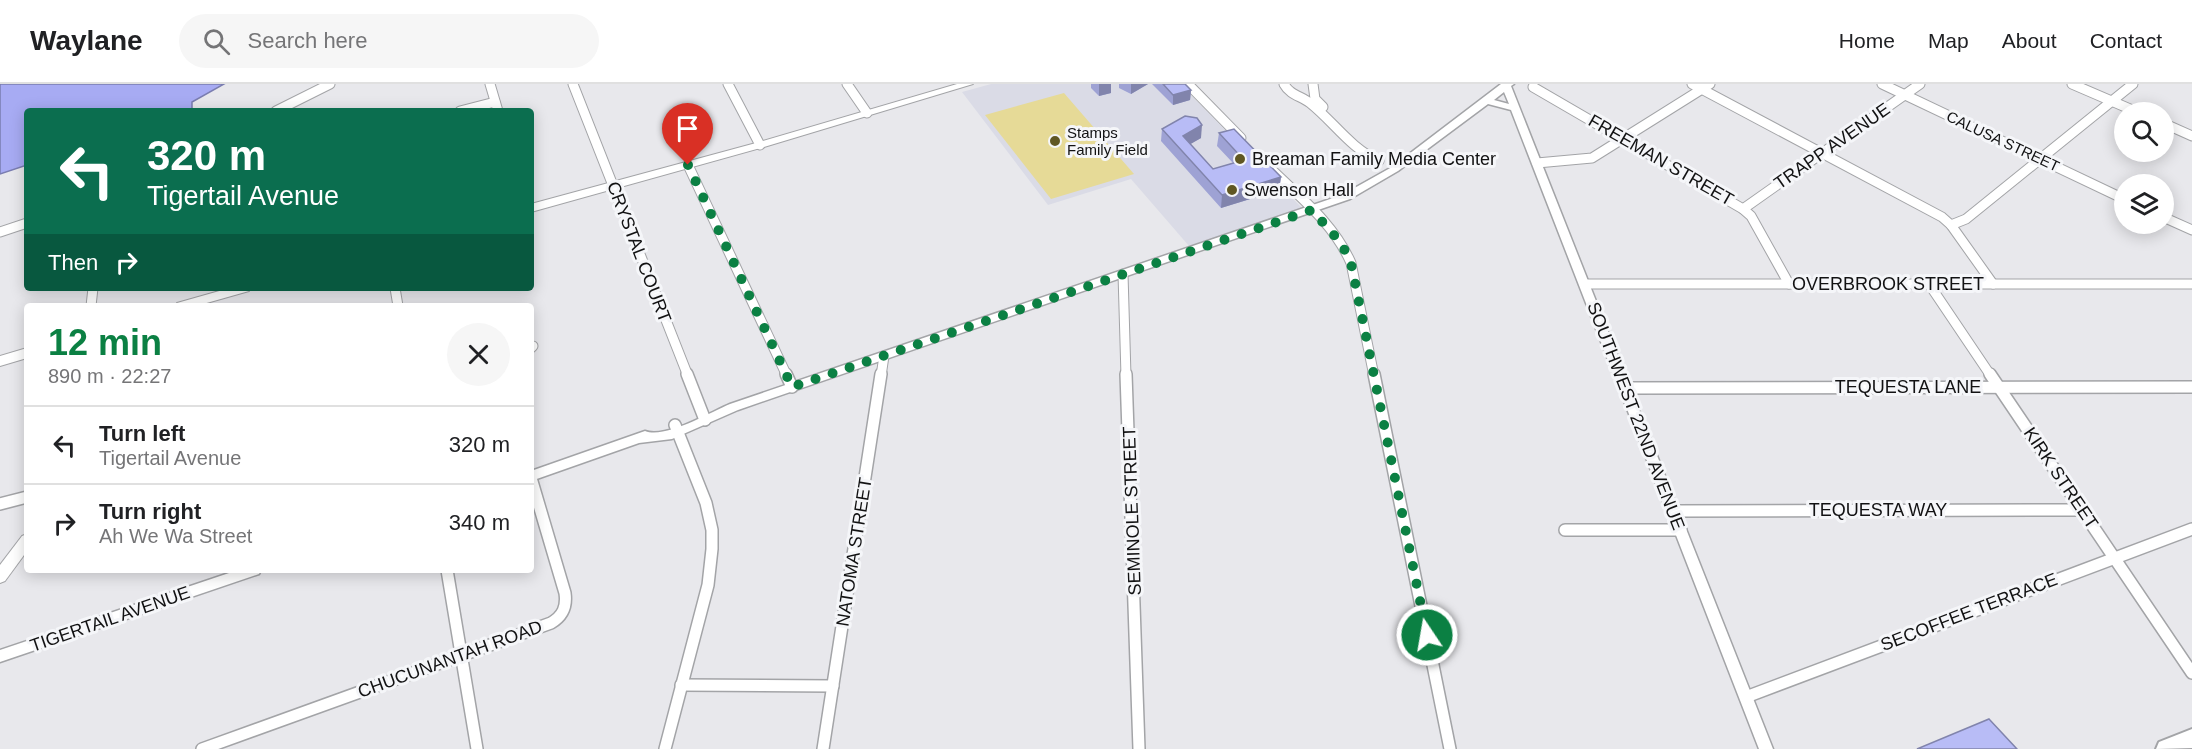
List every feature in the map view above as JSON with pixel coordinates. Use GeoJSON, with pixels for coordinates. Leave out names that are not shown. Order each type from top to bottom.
{"type":"FeatureCollection","features":[{"type":"Feature","properties":{"kind":"highway"},"geometry":{"type":"LineString","coordinates":[[2166,749],[2192,738]]}},
{"type":"Feature","properties":{"kind":"main road"},"geometry":{"type":"LineString","coordinates":[[534,207],[760,145],[968,84]]}},
{"type":"Feature","properties":{"kind":"main road"},"geometry":{"type":"LineString","coordinates":[[195,303],[235,291]]}},
{"type":"Feature","properties":{"kind":"main road"},"geometry":{"type":"LineString","coordinates":[[0,361],[24,353]]}},
{"type":"Feature","properties":{"kind":"main road"},"geometry":{"type":"LineString","coordinates":[[0,577],[24,544]]}},
{"type":"Feature","properties":{"kind":"street"},"geometry":{"type":"LineString","coordinates":[[272,108],[315,84]]}},
{"type":"Feature","properties":{"kind":"street"},"geometry":{"type":"LineString","coordinates":[[282,108],[330,84]]}},
{"type":"Feature","properties":{"kind":"street"},"geometry":{"type":"LineString","coordinates":[[490,84],[497,107]]}},
{"type":"Feature","properties":{"kind":"street","name":"CRYSTAL COURT"},"geometry":{"type":"LineString","coordinates":[[573,84],[704,416]]}},
{"type":"Feature","properties":{"kind":"street"},"geometry":{"type":"LineString","coordinates":[[728,84],[760,145]]}},
{"type":"Feature","properties":{"kind":"street"},"geometry":{"type":"LineString","coordinates":[[847,84],[867,113]]}},
{"type":"Feature","properties":{"kind":"street"},"geometry":{"type":"LineString","coordinates":[[1188,84],[1247,144]]}},
{"type":"Feature","properties":{"kind":"street"},"geometry":{"type":"LineString","coordinates":[[1284,84],[1286,90],[1309,103],[1371,159],[1379,161]]}},
{"type":"Feature","properties":{"kind":"street"},"geometry":{"type":"LineString","coordinates":[[1313,84],[1314,95],[1318,102],[1391,171]]}},
{"type":"Feature","properties":{"kind":"street"},"geometry":{"type":"LineString","coordinates":[[1692,84],[1936,214],[1951,225],[1993,284]]}},
{"type":"Feature","properties":{"kind":"street"},"geometry":{"type":"LineString","coordinates":[[1537,163],[1588,159],[1710,84]]}},
{"type":"Feature","properties":{"kind":"street","name":"CALUSA STREET"},"geometry":{"type":"LineString","coordinates":[[1882,84],[2114,194]]}},
{"type":"Feature","properties":{"kind":"street","name":"TRAPP AVENUE"},"geometry":{"type":"LineString","coordinates":[[1743,208],[1920,84]]}},
{"type":"Feature","properties":{"kind":"street"},"geometry":{"type":"LineString","coordinates":[[2072,84],[2112,101]]}},
{"type":"Feature","properties":{"kind":"street"},"geometry":{"type":"LineString","coordinates":[[1951,225],[1966,219],[2133,84]]}},
{"type":"Feature","properties":{"kind":"street"},"geometry":{"type":"LineString","coordinates":[[534,476],[641,439],[661,438],[676,428],[704,416],[1312,210],[1358,191],[1391,171],[1507,85]]}},
{"type":"Feature","properties":{"kind":"street","name":"SOUTHWEST 22ND AVENUE"},"geometry":{"type":"LineString","coordinates":[[1507,85],[1766,749]]}},
{"type":"Feature","properties":{"kind":"street","name":"FREEMAN STREET"},"geometry":{"type":"LineString","coordinates":[[1533,87],[1743,208],[1750,216],[1789,284]]}},
{"type":"Feature","properties":{"kind":"street"},"geometry":{"type":"LineString","coordinates":[[1486,101],[1515,108]]}},
{"type":"Feature","properties":{"kind":"street"},"geometry":{"type":"LineString","coordinates":[[2174,128],[2192,136]]}},
{"type":"Feature","properties":{"kind":"street"},"geometry":{"type":"LineString","coordinates":[[1263,161],[1341,243],[1351,263],[1450,749]]}},
{"type":"Feature","properties":{"kind":"street"},"geometry":{"type":"LineString","coordinates":[[688,165],[792,387]]}},
{"type":"Feature","properties":{"kind":"street"},"geometry":{"type":"LineString","coordinates":[[2174,221],[2191,228]]}},
{"type":"Feature","properties":{"kind":"street"},"geometry":{"type":"LineString","coordinates":[[0,232],[24,224]]}},
{"type":"Feature","properties":{"kind":"street","name":"SEMINOLE STREET"},"geometry":{"type":"LineString","coordinates":[[1123,274],[1139,749]]}},
{"type":"Feature","properties":{"kind":"street","name":"OVERBROOK STREET"},"geometry":{"type":"LineString","coordinates":[[1585,284],[2192,284]]}},
{"type":"Feature","properties":{"kind":"street","name":"KIRK STREET"},"geometry":{"type":"LineString","coordinates":[[1929,284],[2192,673]]}},
{"type":"Feature","properties":{"kind":"street","name":"NATOMA STREET"},"geometry":{"type":"LineString","coordinates":[[824,749],[884,356]]}},
{"type":"Feature","properties":{"kind":"street","name":"TEQUESTA LANE"},"geometry":{"type":"LineString","coordinates":[[1625,388],[2192,387]]}},
{"type":"Feature","properties":{"kind":"street"},"geometry":{"type":"LineString","coordinates":[[664,749],[708,585],[713,541],[706,503],[676,428]]}},
{"type":"Feature","properties":{"kind":"street","name":"CHUCUNANTAH ROAD"},"geometry":{"type":"LineString","coordinates":[[202,749],[551,623],[560,617],[565,609],[565,593],[534,487]]}},
{"type":"Feature","properties":{"kind":"street"},"geometry":{"type":"LineString","coordinates":[[0,504],[24,498]]}},
{"type":"Feature","properties":{"kind":"street","name":"TEQUESTA WAY"},"geometry":{"type":"LineString","coordinates":[[1673,511],[2082,510]]}},
{"type":"Feature","properties":{"kind":"street"},"geometry":{"type":"LineString","coordinates":[[1566,530],[1681,530]]}},
{"type":"Feature","properties":{"kind":"street","name":"SECOFFEE TERRACE"},"geometry":{"type":"LineString","coordinates":[[1746,697],[2192,530]]}},
{"type":"Feature","properties":{"kind":"street","name":"TIGERTAIL AVENUE"},"geometry":{"type":"LineString","coordinates":[[0,656],[245,573]]}},
{"type":"Feature","properties":{"kind":"street"},"geometry":{"type":"LineString","coordinates":[[448,573],[477,749]]}},
{"type":"Feature","properties":{"kind":"street"},"geometry":{"type":"LineString","coordinates":[[681,685],[833,686]]}},
{"type":"Feature","properties":{"kind":"shaded area"},"geometry":{"type":"Polygon","coordinates":[[[991,84],[1180,84],[1302,208],[1189,246],[1131,179],[1048,205],[962,92],[991,84]]]}},
{"type":"Feature","properties":{"kind":"shaded area","name":"Stamps Family Field"},"geometry":{"type":"Polygon","coordinates":[[[1064,93],[1134,174],[1051,199],[985,115],[1064,93]]]}},
{"type":"Feature","properties":{"kind":"water"},"geometry":{"type":"Polygon","coordinates":[[[0,84],[224,84],[192,102],[192,108],[24,108],[24,166],[0,174],[0,84]]]}},
{"type":"Feature","properties":{"kind":"building"},"geometry":{"type":"Polygon","coordinates":[[[1163,84],[1185,84],[1191,90],[1173,95],[1163,84]]]}},
{"type":"Feature","properties":{"kind":"building"},"geometry":{"type":"Polygon","coordinates":[[[1185,116],[1197,118],[1202,125],[1183,136],[1213,169],[1244,160],[1219,133],[1234,129],[1281,177],[1222,195],[1162,129],[1185,116]]]}},
{"type":"Feature","properties":{"kind":"building"},"geometry":{"type":"Polygon","coordinates":[[[1989,719],[2017,749],[1917,749],[1989,719]]]}},
{"type":"Feature","properties":{"kind":"place","name":"Stamps Family Field"},"geometry":{"type":"Point","coordinates":[1055,141]}},
{"type":"Feature","properties":{"kind":"place","name":"Breaman Family Media Center"},"geometry":{"type":"Point","coordinates":[1240,159]}},
{"type":"Feature","properties":{"kind":"place","name":"Swenson Hall"},"geometry":{"type":"Point","coordinates":[1232,190]}},
{"type":"Feature","properties":{"kind":"route"},"geometry":{"type":"LineString","coordinates":[[688,165],[792,387],[1312,210],[1341,243],[1351,263],[1427,635]]}}]}
